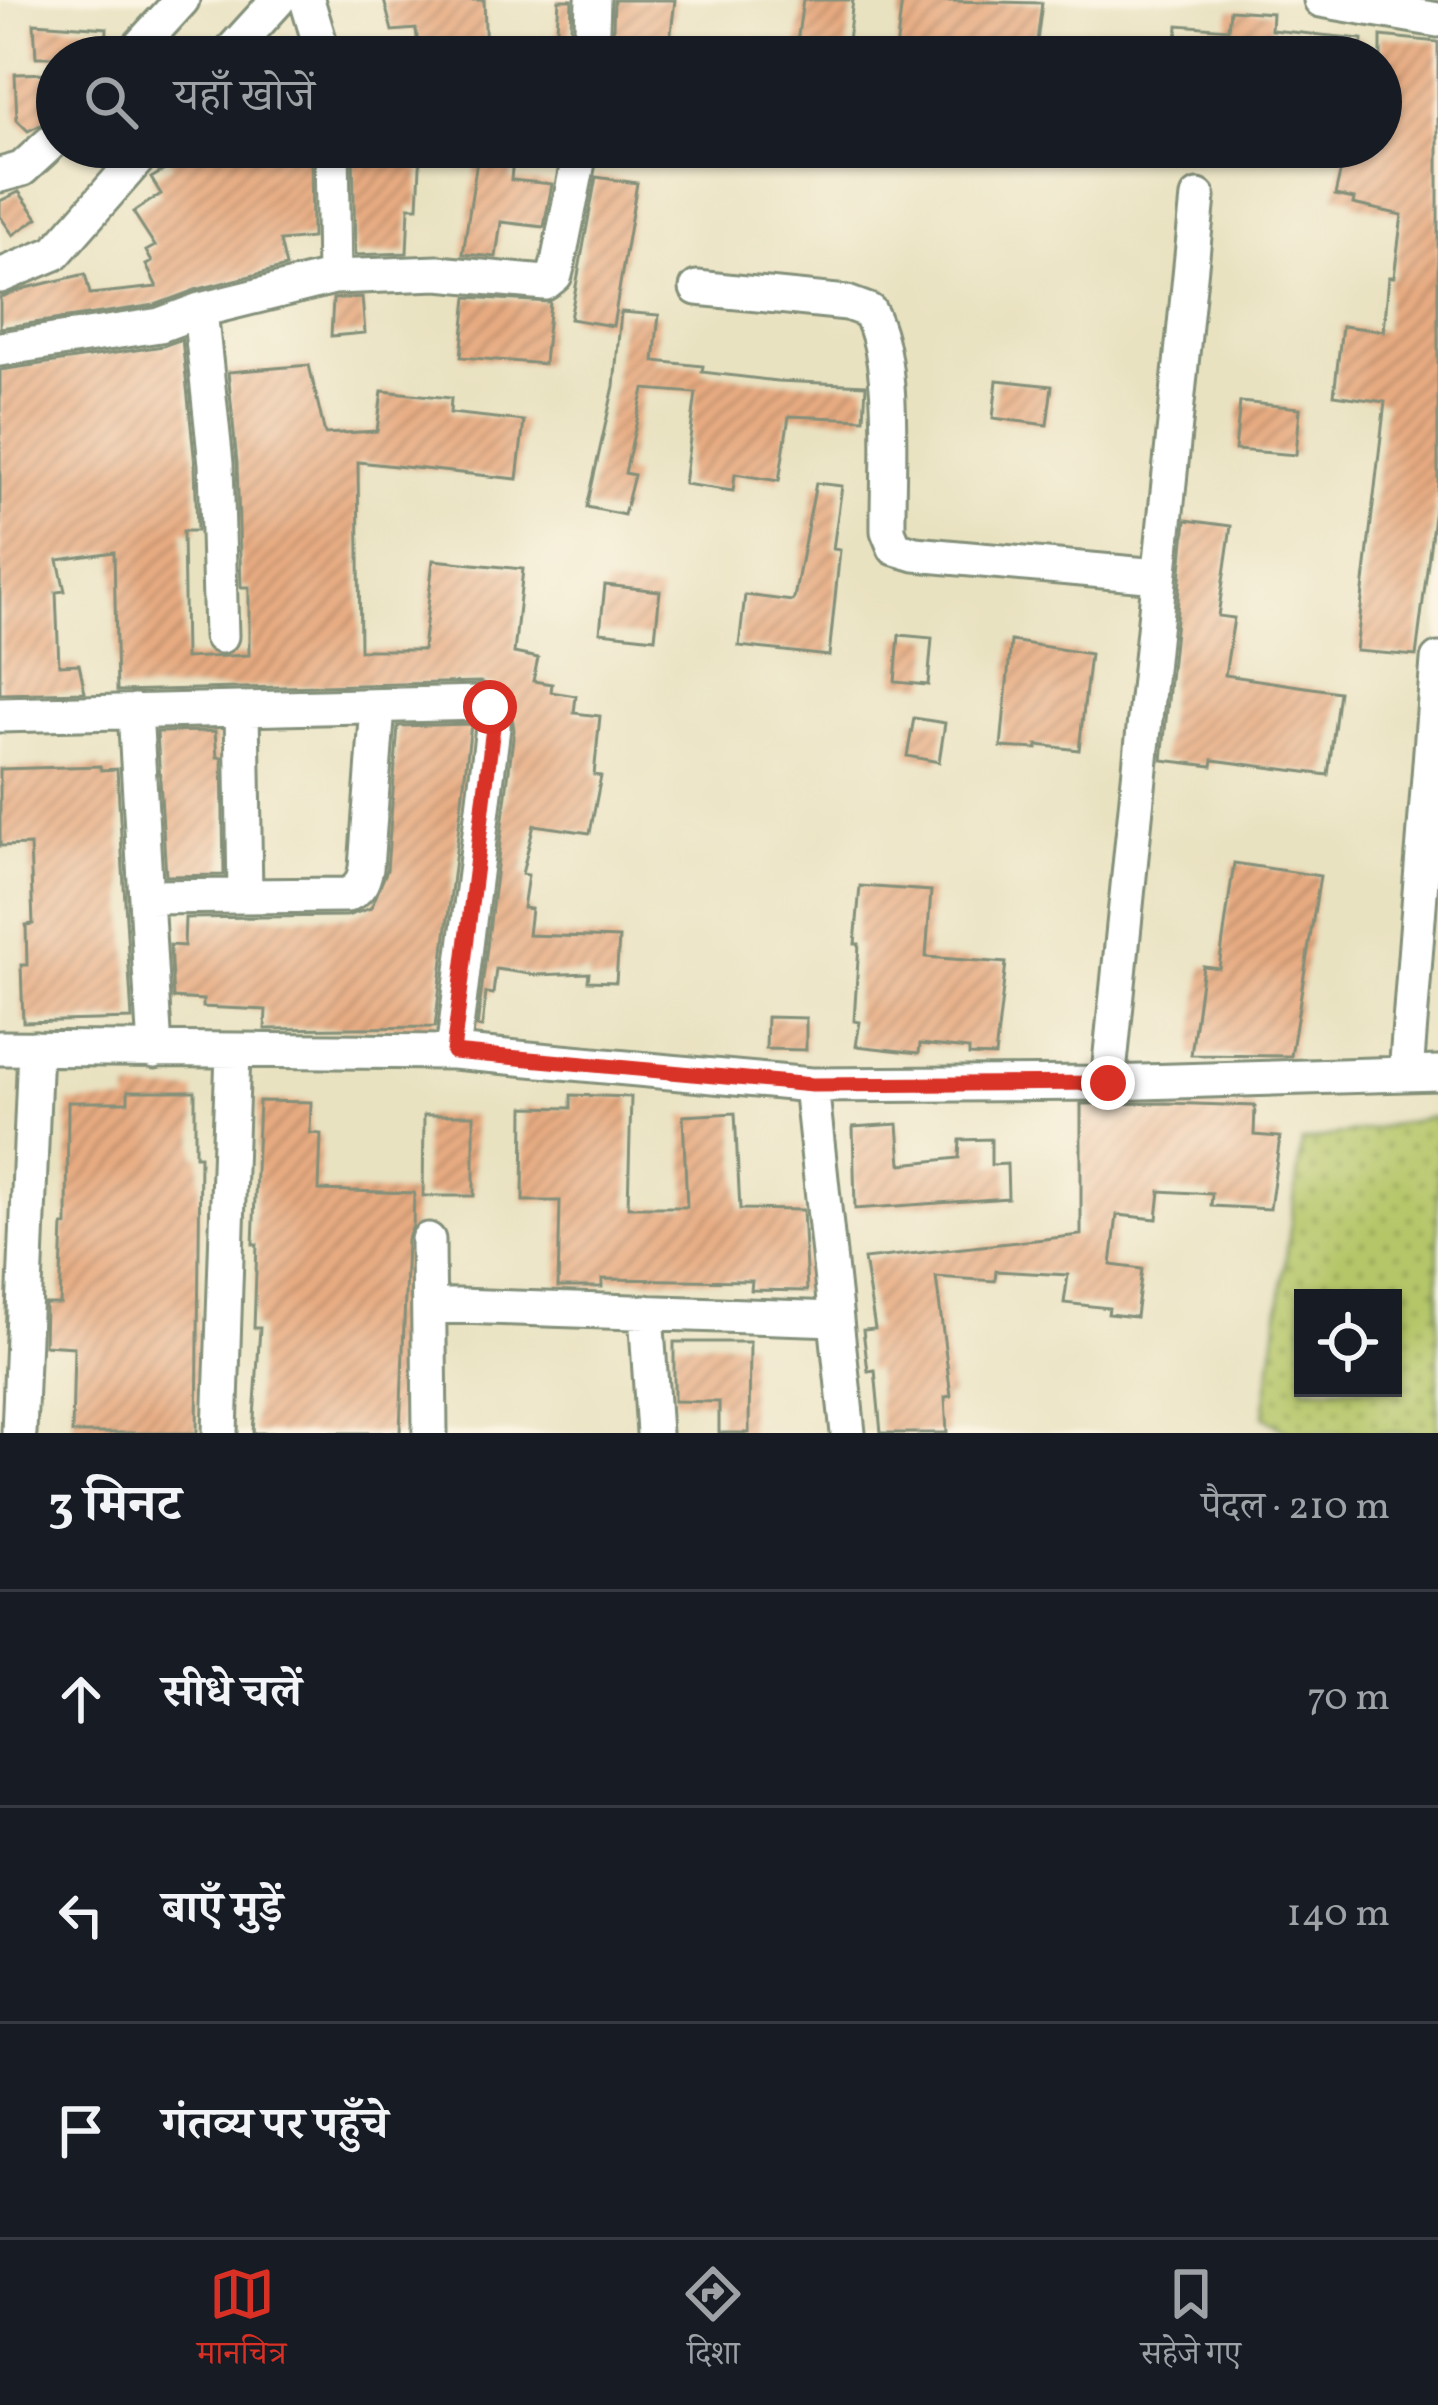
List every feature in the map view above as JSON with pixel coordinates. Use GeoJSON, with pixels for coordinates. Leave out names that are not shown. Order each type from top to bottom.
{"type":"FeatureCollection","features":[{"type":"Feature","properties":{"kind":"street"},"geometry":{"type":"LineString","coordinates":[[149,36],[182,0]]}},
{"type":"Feature","properties":{"kind":"street"},"geometry":{"type":"LineString","coordinates":[[245,36],[278,0]]}},
{"type":"Feature","properties":{"kind":"street"},"geometry":{"type":"LineString","coordinates":[[307,0],[318,36]]}},
{"type":"Feature","properties":{"kind":"street"},"geometry":{"type":"LineString","coordinates":[[592,36],[593,0]]}},
{"type":"Feature","properties":{"kind":"street"},"geometry":{"type":"LineString","coordinates":[[1321,0],[1438,20]]}},
{"type":"Feature","properties":{"kind":"street"},"geometry":{"type":"LineString","coordinates":[[0,175],[22,170],[36,157]]}},
{"type":"Feature","properties":{"kind":"street"},"geometry":{"type":"LineString","coordinates":[[0,276],[55,253],[130,168]]}},
{"type":"Feature","properties":{"kind":"street"},"geometry":{"type":"LineString","coordinates":[[332,168],[334,277]]}},
{"type":"Feature","properties":{"kind":"street"},"geometry":{"type":"LineString","coordinates":[[0,349],[160,325],[200,310],[334,277],[438,273],[545,283],[555,275],[577,168]]}},
{"type":"Feature","properties":{"kind":"street"},"geometry":{"type":"LineString","coordinates":[[1108,1083],[1198,197]]}},
{"type":"Feature","properties":{"kind":"street"},"geometry":{"type":"LineString","coordinates":[[698,288],[847,303],[869,311],[880,330],[885,358],[888,531],[896,548],[915,554],[1158,576]]}},
{"type":"Feature","properties":{"kind":"street"},"geometry":{"type":"LineString","coordinates":[[200,310],[215,464],[221,637]]}},
{"type":"Feature","properties":{"kind":"street"},"geometry":{"type":"LineString","coordinates":[[0,1048],[453,1052],[812,1085],[1422,1074],[1438,659]]}},
{"type":"Feature","properties":{"kind":"street"},"geometry":{"type":"LineString","coordinates":[[0,715],[481,703],[490,707],[494,718],[453,1052]]}},
{"type":"Feature","properties":{"kind":"street"},"geometry":{"type":"LineString","coordinates":[[146,898],[347,895],[363,883],[378,706]]}},
{"type":"Feature","properties":{"kind":"street"},"geometry":{"type":"LineString","coordinates":[[242,709],[245,894]]}},
{"type":"Feature","properties":{"kind":"street"},"geometry":{"type":"LineString","coordinates":[[135,712],[155,1051]]}},
{"type":"Feature","properties":{"kind":"street"},"geometry":{"type":"LineString","coordinates":[[19,1433],[35,1048]]}},
{"type":"Feature","properties":{"kind":"street"},"geometry":{"type":"LineString","coordinates":[[220,1433],[233,1052]]}},
{"type":"Feature","properties":{"kind":"street"},"geometry":{"type":"LineString","coordinates":[[812,1085],[848,1433]]}},
{"type":"Feature","properties":{"kind":"street"},"geometry":{"type":"LineString","coordinates":[[428,1240],[430,1433]]}},
{"type":"Feature","properties":{"kind":"street"},"geometry":{"type":"LineString","coordinates":[[430,1305],[836,1319]]}},
{"type":"Feature","properties":{"kind":"street"},"geometry":{"type":"LineString","coordinates":[[646,1312],[654,1433]]}},
{"type":"Feature","properties":{"kind":"green space"},"geometry":{"type":"Polygon","coordinates":[[[1438,1116],[1438,1433],[1289,1433],[1264,1416],[1302,1142],[1438,1116]]]}},
{"type":"Feature","properties":{"kind":"building"},"geometry":{"type":"Polygon","coordinates":[[[384,0],[484,0],[485,36],[417,36],[416,29],[392,31],[384,0]]]}},
{"type":"Feature","properties":{"kind":"building"},"geometry":{"type":"Polygon","coordinates":[[[559,0],[572,0],[571,36],[556,36],[559,0]]]}},
{"type":"Feature","properties":{"kind":"building"},"geometry":{"type":"Polygon","coordinates":[[[614,0],[675,0],[671,36],[613,36],[614,0]]]}},
{"type":"Feature","properties":{"kind":"building"},"geometry":{"type":"Polygon","coordinates":[[[803,0],[853,0],[849,36],[798,36],[803,0]]]}},
{"type":"Feature","properties":{"kind":"building"},"geometry":{"type":"Polygon","coordinates":[[[902,0],[1042,3],[1038,36],[898,36],[902,0]]]}},
{"type":"Feature","properties":{"kind":"building"},"geometry":{"type":"Polygon","coordinates":[[[1230,10],[1272,13],[1271,30],[1332,36],[1177,36],[1178,25],[1228,29],[1230,10]]]}},
{"type":"Feature","properties":{"kind":"building"},"geometry":{"type":"Polygon","coordinates":[[[34,23],[107,28],[107,36],[36,36],[36,57],[34,23]]]}},
{"type":"Feature","properties":{"kind":"building"},"geometry":{"type":"Polygon","coordinates":[[[1402,38],[1438,42],[1438,484],[1416,656],[1356,651],[1385,402],[1334,395],[1342,326],[1384,331],[1402,215],[1335,195],[1341,168],[1402,168],[1402,38]]]}},
{"type":"Feature","properties":{"kind":"building"},"geometry":{"type":"Polygon","coordinates":[[[15,74],[36,74],[36,127],[28,131],[17,120],[15,74]]]}},
{"type":"Feature","properties":{"kind":"building"},"geometry":{"type":"Polygon","coordinates":[[[168,168],[311,168],[312,238],[280,241],[286,267],[155,305],[0,328],[0,297],[26,288],[85,274],[90,294],[157,287],[146,265],[152,262],[146,251],[155,246],[133,212],[161,194],[151,178],[168,168]]]}},
{"type":"Feature","properties":{"kind":"building"},"geometry":{"type":"Polygon","coordinates":[[[353,168],[420,168],[418,207],[409,207],[407,253],[355,255],[353,168]]]}},
{"type":"Feature","properties":{"kind":"building"},"geometry":{"type":"Polygon","coordinates":[[[476,168],[512,168],[511,180],[552,184],[544,227],[501,222],[496,257],[463,254],[476,168]]]}},
{"type":"Feature","properties":{"kind":"building"},"geometry":{"type":"Polygon","coordinates":[[[596,177],[637,183],[613,326],[570,319],[596,177]]]}},
{"type":"Feature","properties":{"kind":"building"},"geometry":{"type":"Polygon","coordinates":[[[19,192],[38,218],[13,235],[0,216],[0,201],[19,192]]]}},
{"type":"Feature","properties":{"kind":"building"},"geometry":{"type":"Polygon","coordinates":[[[362,297],[365,333],[331,336],[333,299],[362,297]]]}},
{"type":"Feature","properties":{"kind":"building"},"geometry":{"type":"Polygon","coordinates":[[[467,297],[550,302],[544,364],[461,357],[467,297]]]}},
{"type":"Feature","properties":{"kind":"building"},"geometry":{"type":"Polygon","coordinates":[[[621,312],[659,315],[654,361],[777,381],[866,385],[864,419],[789,416],[779,481],[735,474],[733,491],[684,484],[696,393],[644,389],[625,473],[634,475],[624,515],[587,507],[614,386],[621,312]]]}},
{"type":"Feature","properties":{"kind":"building"},"geometry":{"type":"Polygon","coordinates":[[[182,339],[197,531],[183,531],[185,658],[249,655],[249,587],[241,587],[228,372],[309,365],[325,434],[377,431],[382,391],[451,398],[450,413],[524,421],[517,479],[358,462],[360,650],[423,650],[433,560],[523,569],[514,653],[538,658],[533,681],[552,684],[551,692],[576,696],[574,713],[600,716],[594,775],[601,776],[590,833],[534,825],[522,874],[528,875],[523,908],[531,909],[528,935],[619,938],[616,982],[588,981],[589,973],[536,975],[496,969],[493,994],[486,993],[482,1027],[477,1027],[514,730],[510,703],[499,688],[480,682],[117,691],[114,552],[58,560],[65,591],[56,592],[59,665],[79,664],[85,692],[0,694],[0,370],[163,346],[182,339]]]}},
{"type":"Feature","properties":{"kind":"building"},"geometry":{"type":"Polygon","coordinates":[[[997,380],[1052,386],[1047,425],[993,418],[997,380]]]}},
{"type":"Feature","properties":{"kind":"building"},"geometry":{"type":"Polygon","coordinates":[[[1240,402],[1300,408],[1296,455],[1235,450],[1240,402]]]}},
{"type":"Feature","properties":{"kind":"building"},"geometry":{"type":"Polygon","coordinates":[[[816,483],[842,486],[833,549],[840,550],[829,656],[739,646],[745,595],[794,598],[816,483]]]}},
{"type":"Feature","properties":{"kind":"building"},"geometry":{"type":"Polygon","coordinates":[[[1186,520],[1231,526],[1218,616],[1234,618],[1225,675],[1339,692],[1328,775],[1213,760],[1212,766],[1162,760],[1186,520]]]}},
{"type":"Feature","properties":{"kind":"building"},"geometry":{"type":"Polygon","coordinates":[[[605,585],[660,591],[655,638],[600,632],[605,585]]]}},
{"type":"Feature","properties":{"kind":"building"},"geometry":{"type":"Polygon","coordinates":[[[899,635],[932,638],[928,685],[895,682],[899,635]]]}},
{"type":"Feature","properties":{"kind":"building"},"geometry":{"type":"Polygon","coordinates":[[[1011,641],[1090,654],[1079,750],[1001,747],[1011,641]]]}},
{"type":"Feature","properties":{"kind":"building"},"geometry":{"type":"Polygon","coordinates":[[[914,718],[945,723],[939,762],[907,756],[914,718]]]}},
{"type":"Feature","properties":{"kind":"building"},"geometry":{"type":"Polygon","coordinates":[[[471,724],[435,1027],[265,1029],[266,1010],[203,1007],[203,1000],[173,998],[170,945],[184,946],[185,918],[347,916],[371,908],[387,870],[398,726],[471,724]]]}},
{"type":"Feature","properties":{"kind":"building"},"geometry":{"type":"Polygon","coordinates":[[[215,731],[217,757],[222,757],[224,875],[166,876],[157,732],[215,731]]]}},
{"type":"Feature","properties":{"kind":"building"},"geometry":{"type":"Polygon","coordinates":[[[100,766],[101,770],[117,769],[132,1019],[23,1022],[21,965],[27,965],[26,925],[33,924],[30,845],[0,846],[0,769],[100,766]]]}},
{"type":"Feature","properties":{"kind":"building"},"geometry":{"type":"Polygon","coordinates":[[[1234,863],[1320,876],[1291,1056],[1191,1055],[1203,966],[1219,968],[1234,863]]]}},
{"type":"Feature","properties":{"kind":"building"},"geometry":{"type":"Polygon","coordinates":[[[860,886],[931,891],[926,957],[1006,963],[995,1056],[920,1044],[919,1053],[856,1046],[860,886]]]}},
{"type":"Feature","properties":{"kind":"building"},"geometry":{"type":"Polygon","coordinates":[[[767,1017],[806,1018],[806,1050],[766,1049],[767,1017]]]}},
{"type":"Feature","properties":{"kind":"building"},"geometry":{"type":"Polygon","coordinates":[[[128,1091],[195,1091],[195,1156],[200,1156],[197,1433],[72,1433],[74,1347],[44,1345],[45,1304],[60,1304],[63,1225],[67,1225],[68,1102],[128,1102],[128,1091]]]}},
{"type":"Feature","properties":{"kind":"building"},"geometry":{"type":"Polygon","coordinates":[[[571,1095],[631,1097],[628,1207],[687,1207],[683,1116],[735,1113],[740,1209],[803,1210],[807,1291],[751,1290],[752,1281],[602,1279],[602,1287],[558,1287],[560,1201],[523,1201],[524,1107],[571,1108],[571,1095]]]}},
{"type":"Feature","properties":{"kind":"building"},"geometry":{"type":"Polygon","coordinates":[[[259,1101],[311,1102],[310,1133],[321,1134],[319,1190],[414,1193],[413,1226],[407,1240],[400,1433],[253,1433],[260,1328],[254,1328],[257,1244],[253,1244],[259,1101]]]}},
{"type":"Feature","properties":{"kind":"building"},"geometry":{"type":"Polygon","coordinates":[[[1081,1104],[1255,1106],[1254,1135],[1280,1137],[1270,1209],[1211,1206],[1212,1194],[1160,1191],[1157,1219],[1117,1215],[1111,1265],[1142,1269],[1136,1317],[1108,1314],[1109,1308],[1064,1303],[1068,1275],[996,1271],[995,1281],[936,1277],[951,1396],[945,1397],[947,1433],[881,1433],[875,1370],[868,1371],[863,1330],[875,1329],[864,1259],[1081,1235],[1081,1104]]]}},
{"type":"Feature","properties":{"kind":"building"},"geometry":{"type":"Polygon","coordinates":[[[424,1115],[474,1115],[474,1196],[423,1196],[424,1115]]]}},
{"type":"Feature","properties":{"kind":"building"},"geometry":{"type":"Polygon","coordinates":[[[898,1124],[901,1164],[959,1158],[960,1140],[991,1139],[991,1165],[1007,1164],[1008,1198],[855,1209],[853,1127],[898,1124]]]}},
{"type":"Feature","properties":{"kind":"building"},"geometry":{"type":"Polygon","coordinates":[[[674,1342],[750,1342],[749,1433],[719,1433],[719,1402],[674,1401],[674,1342]]]}},
{"type":"Feature","properties":{"kind":"route"},"geometry":{"type":"LineString","coordinates":[[490,707],[494,718],[453,1052],[812,1085],[1108,1083]]}}]}
